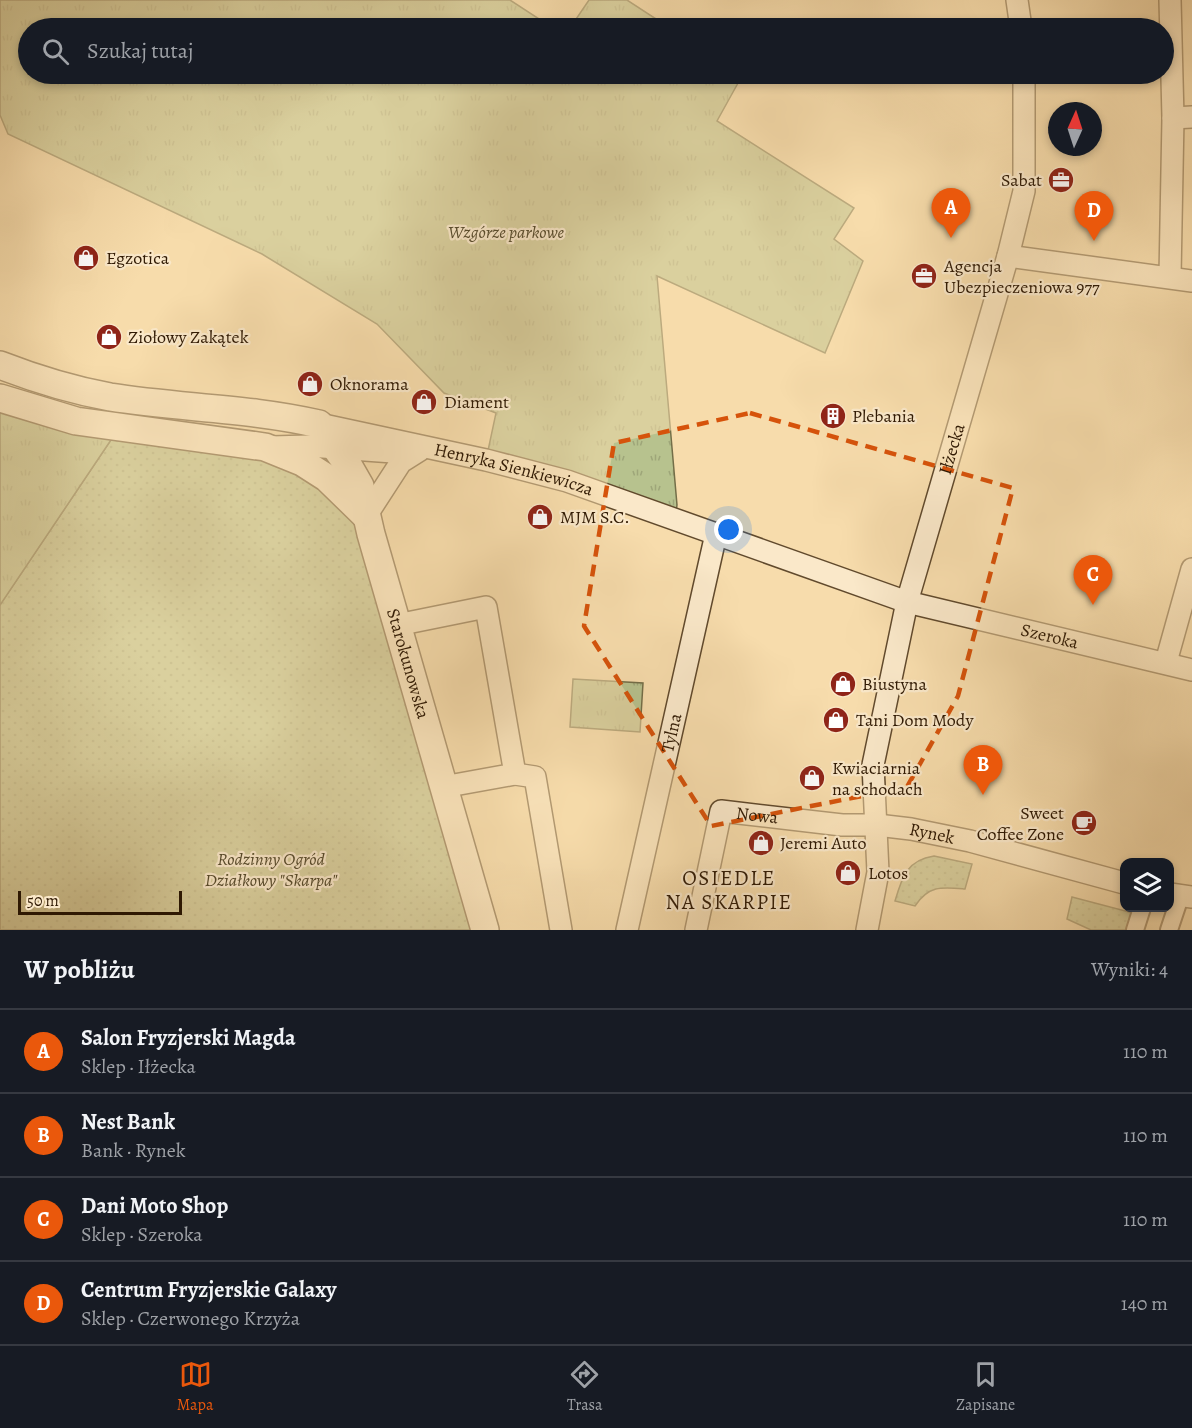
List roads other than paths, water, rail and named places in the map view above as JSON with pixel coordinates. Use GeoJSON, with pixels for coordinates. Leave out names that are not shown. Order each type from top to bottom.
{"type":"FeatureCollection","features":[{"type":"Feature","properties":{"kind":"street"},"geometry":{"type":"LineString","coordinates":[[1017,0],[1020,18]]}},
{"type":"Feature","properties":{"kind":"street"},"geometry":{"type":"LineString","coordinates":[[1170,0],[1172,18]]}},
{"type":"Feature","properties":{"kind":"street"},"geometry":{"type":"LineString","coordinates":[[1170,276],[1182,118],[1174,39]]}},
{"type":"Feature","properties":{"kind":"street","name":"Iłżecka"},"geometry":{"type":"LineString","coordinates":[[877,825],[873,765],[907,602],[1008,256],[1024,191],[1024,84]]}},
{"type":"Feature","properties":{"kind":"street"},"geometry":{"type":"LineString","coordinates":[[1008,256],[1170,276],[1192,281]]}},
{"type":"Feature","properties":{"kind":"street","name":"Henryka Sienkiewicza"},"geometry":{"type":"LineString","coordinates":[[0,365],[40,380],[110,396],[268,414],[486,460],[567,482],[907,602]]}},
{"type":"Feature","properties":{"kind":"street","name":"Henryka Sienkiewicza"},"geometry":{"type":"LineString","coordinates":[[0,398],[76,421],[265,447],[393,452],[423,448]]}},
{"type":"Feature","properties":{"kind":"street"},"geometry":{"type":"LineString","coordinates":[[319,424],[360,486],[366,516]]}},
{"type":"Feature","properties":{"kind":"street","name":"Starokunowska"},"geometry":{"type":"LineString","coordinates":[[265,447],[302,462],[327,478],[366,516],[485,930]]}},
{"type":"Feature","properties":{"kind":"street","name":"Henryka Sienkiewicza"},"geometry":{"type":"LineString","coordinates":[[366,516],[401,462],[423,448]]}},
{"type":"Feature","properties":{"kind":"street","name":"Tylna"},"geometry":{"type":"LineString","coordinates":[[627,930],[716,534]]}},
{"type":"Feature","properties":{"kind":"street"},"geometry":{"type":"LineString","coordinates":[[1166,662],[1192,569]]}},
{"type":"Feature","properties":{"kind":"street","name":"Szeroka"},"geometry":{"type":"LineString","coordinates":[[907,602],[1192,670]]}},
{"type":"Feature","properties":{"kind":"street"},"geometry":{"type":"LineString","coordinates":[[397,625],[486,607],[515,774]]}},
{"type":"Feature","properties":{"kind":"street"},"geometry":{"type":"LineString","coordinates":[[443,787],[515,774],[536,777],[561,930]]}},
{"type":"Feature","properties":{"kind":"street","name":"Nowa"},"geometry":{"type":"LineString","coordinates":[[696,930],[721,811],[842,825],[877,825]]}},
{"type":"Feature","properties":{"kind":"street"},"geometry":{"type":"LineString","coordinates":[[867,930],[878,872],[877,825]]}},
{"type":"Feature","properties":{"kind":"street","name":"Rynek"},"geometry":{"type":"LineString","coordinates":[[877,825],[970,841],[1120,882]]}},
{"type":"Feature","properties":{"kind":"street"},"geometry":{"type":"LineString","coordinates":[[1169,930],[1181,896]]}},
{"type":"Feature","properties":{"kind":"street"},"geometry":{"type":"LineString","coordinates":[[1135,930],[1141,912]]}},
{"type":"Feature","properties":{"kind":"place","name":"Sabat"},"geometry":{"type":"Point","coordinates":[1061,180]}},
{"type":"Feature","properties":{"kind":"place","name":"Salon Fryzjerski Magda"},"geometry":{"type":"Point","coordinates":[951,238]}},
{"type":"Feature","properties":{"kind":"place","name":"Centrum Fryzjerskie Galaxy"},"geometry":{"type":"Point","coordinates":[1094,241]}},
{"type":"Feature","properties":{"kind":"place","name":"Egzotica"},"geometry":{"type":"Point","coordinates":[86,258]}},
{"type":"Feature","properties":{"kind":"place","name":"Agencja Ubezpieczeniowa 977"},"geometry":{"type":"Point","coordinates":[924,276]}},
{"type":"Feature","properties":{"kind":"place","name":"Ziołowy Zakątek"},"geometry":{"type":"Point","coordinates":[109,337]}},
{"type":"Feature","properties":{"kind":"place","name":"Oknorama"},"geometry":{"type":"Point","coordinates":[310,384]}},
{"type":"Feature","properties":{"kind":"place","name":"Diament"},"geometry":{"type":"Point","coordinates":[424,402]}},
{"type":"Feature","properties":{"kind":"place","name":"Plebania"},"geometry":{"type":"Point","coordinates":[833,416]}},
{"type":"Feature","properties":{"kind":"place","name":"MJM S.C."},"geometry":{"type":"Point","coordinates":[540,517]}},
{"type":"Feature","properties":{"kind":"place","name":"Dani Moto Shop"},"geometry":{"type":"Point","coordinates":[1093,605]}},
{"type":"Feature","properties":{"kind":"place","name":"Biustyna"},"geometry":{"type":"Point","coordinates":[843,684]}},
{"type":"Feature","properties":{"kind":"place","name":"Tani Dom Mody"},"geometry":{"type":"Point","coordinates":[836,720]}},
{"type":"Feature","properties":{"kind":"place","name":"Kwiaciarnia na schodach"},"geometry":{"type":"Point","coordinates":[812,778]}},
{"type":"Feature","properties":{"kind":"place","name":"Nest Bank"},"geometry":{"type":"Point","coordinates":[983,795]}},
{"type":"Feature","properties":{"kind":"place","name":"Sweet Coffee Zone"},"geometry":{"type":"Point","coordinates":[1084,823]}},
{"type":"Feature","properties":{"kind":"place","name":"Jeremi Auto"},"geometry":{"type":"Point","coordinates":[761,843]}},
{"type":"Feature","properties":{"kind":"place","name":"Lotos"},"geometry":{"type":"Point","coordinates":[848,873]}},
{"type":"Feature","properties":{"kind":"district","name":"OSIEDLE NA SKARPIE"},"geometry":{"type":"Point","coordinates":[729,890]}},
{"type":"Feature","properties":{"kind":"park label","name":"Wzgórze parkowe"},"geometry":{"type":"Point","coordinates":[506,232]}},
{"type":"Feature","properties":{"kind":"park label","name":"Rodzinny Ogród Działkowy \"Skarpa\""},"geometry":{"type":"Point","coordinates":[271,869]}}]}
